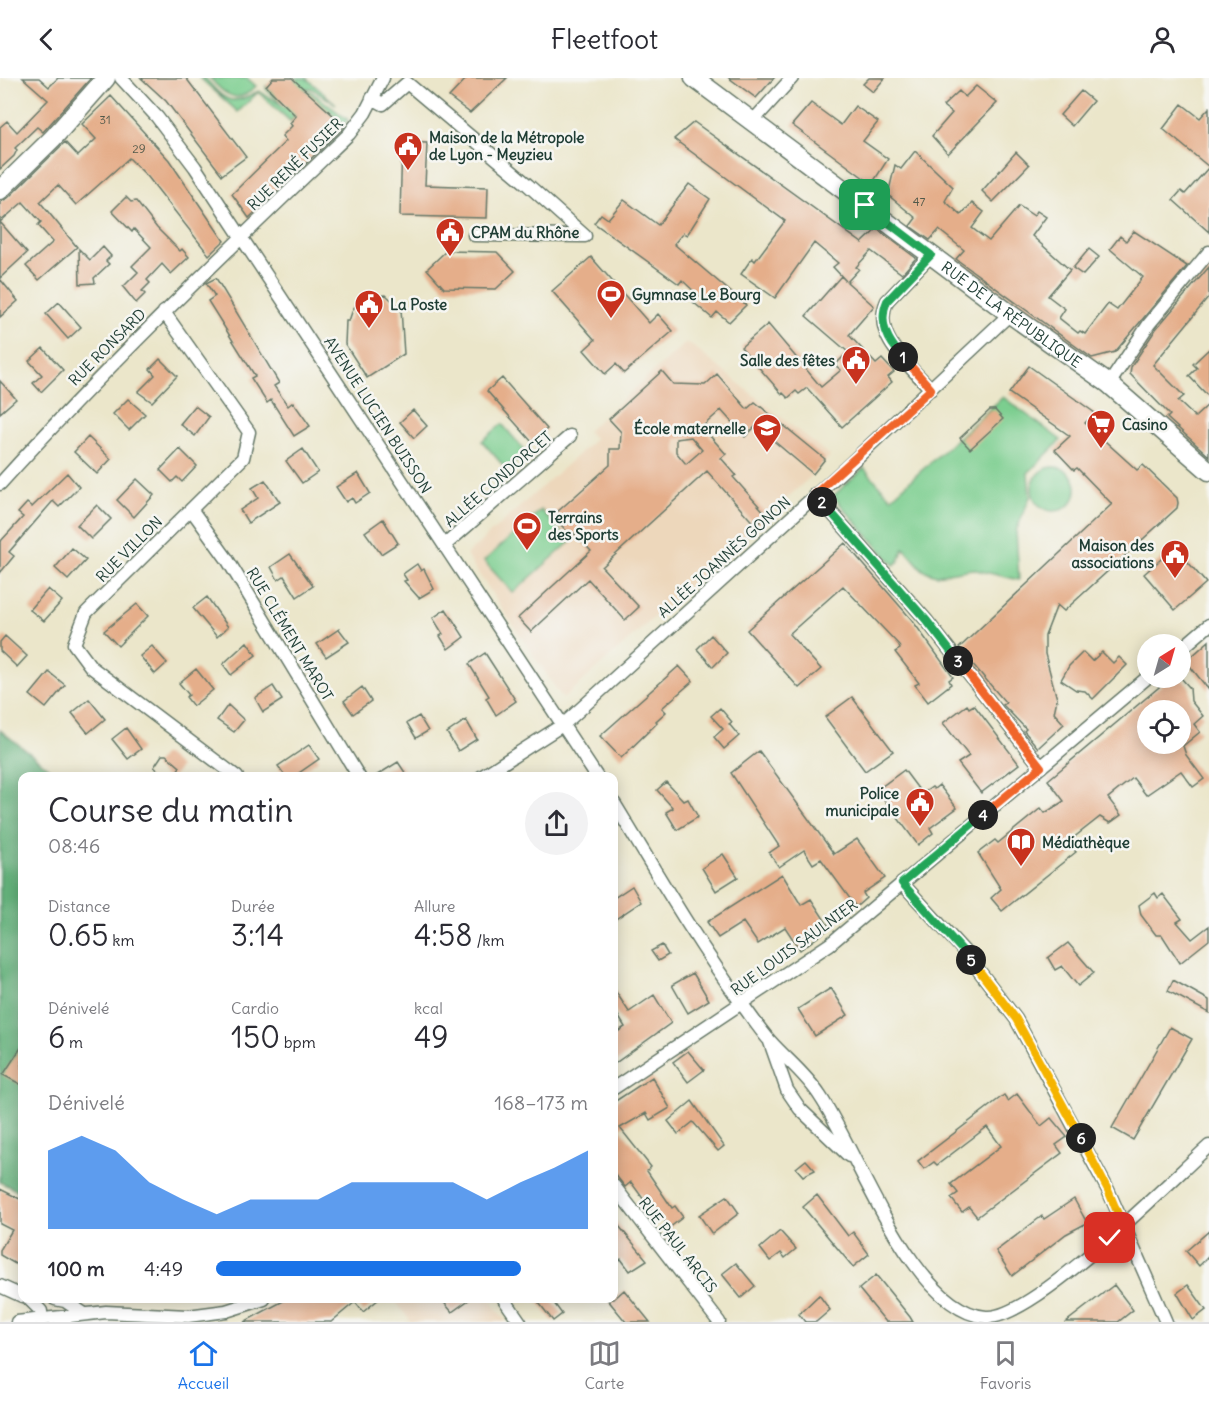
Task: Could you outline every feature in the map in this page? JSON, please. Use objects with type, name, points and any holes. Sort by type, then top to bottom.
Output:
[{"type":"main road","points":[[0,190],[53,138],[106,78]]},
{"type":"main road","name":"RUE DE LA RÉPUBLIQUE","points":[[694,78],[1010,314],[1109,384],[1209,471]]},
{"type":"street","name":"AVENUE LUCIEN BUISSON","points":[[121,78],[157,117],[195,167],[594,772]]},
{"type":"street","name":"RUE RENÉ FUSIER","points":[[242,237],[349,134],[383,78]]},
{"type":"street","points":[[753,121],[792,78]]},
{"type":"street","points":[[372,98],[383,104],[406,83],[585,236],[474,235]]},
{"type":"street","name":"RUE RONSARD","points":[[0,484],[73,403],[182,293],[242,237]]},
{"type":"street","points":[[1109,384],[1149,324],[1209,252]]},
{"type":"street","points":[[931,255],[884,307],[886,338],[931,389]]},
{"type":"street","name":"RUE VILLON","points":[[164,312],[249,432],[243,458],[86,613],[74,644],[91,667],[230,772]]},
{"type":"street","name":"ALLÉE JOANNÈS GONON","points":[[489,772],[564,724],[1010,314]]},
{"type":"street","name":"ALLÉE CONDORCET","points":[[445,545],[570,436]]},
{"type":"street","points":[[815,494],[927,621],[1041,767]]},
{"type":"street","name":"RUE CLÉMENT MAROT","points":[[191,509],[227,559],[356,772]]},
{"type":"street","points":[[1191,641],[1209,625]]},
{"type":"street","name":"RUE LOUIS SAULNIER","points":[[618,1085],[830,944],[1137,686]]},
{"type":"street","points":[[618,809],[742,1004],[769,1041],[797,1065],[820,1095],[842,1131],[854,1161],[903,1248],[927,1279],[950,1301],[970,1313],[988,1318],[1017,1310],[1123,1226],[1209,1146]]},
{"type":"street","points":[[902,883],[964,951],[1016,1019],[1108,1190],[1166,1322]]},
{"type":"street","points":[[769,1041],[787,1090],[800,1109],[854,1161]]},
{"type":"street","name":"RUE PAUL ARCIS","points":[[618,1191],[719,1322]]},
{"type":"street","points":[[1,1286],[18,1290]]},
{"type":"street","points":[[1,1286],[18,1294]]},
{"type":"street","points":[[33,1303],[41,1311],[41,1319]]},
{"type":"street","points":[[68,1303],[83,1313]]},
{"type":"street","points":[[17,1322],[83,1313],[188,1316],[226,1311],[251,1303]]},
{"type":"street","points":[[507,1303],[520,1322]]},
{"type":"shaded area","points":[[687,342],[830,456],[817,471],[563,699],[466,555],[592,442],[595,439],[587,431]]},
{"type":"shaded area","points":[[397,1303],[492,1303],[506,1322],[411,1322]]},
{"type":"green space","points":[[200,78],[205,78],[218,92],[229,99],[241,99],[259,91],[285,107],[293,105],[304,91],[310,91],[348,120],[343,124],[308,93],[291,122],[258,92],[238,112]]},
{"type":"green space","points":[[210,78],[247,78],[256,86],[243,96],[231,96]]},
{"type":"green space","points":[[297,78],[306,78],[336,104],[311,88],[300,90],[285,103],[277,100],[266,89],[266,86],[279,97]]},
{"type":"green space","points":[[1003,397],[1061,440],[1028,473],[1030,497],[1016,531],[1019,580],[972,569],[936,575],[923,570],[904,548],[899,561],[894,565],[833,496],[864,468],[891,498]]},
{"type":"green space","points":[[502,424],[526,452],[507,470],[482,441]]},
{"type":"green space","points":[[1054,467],[1069,474],[1076,489],[1069,504],[1054,511],[1039,504],[1032,489],[1039,474]]},
{"type":"green space","name":"Terrains des Sports","points":[[541,510],[570,542],[513,593],[484,561]]},
{"type":"green space","points":[[0,730],[54,772],[18,772],[18,1191],[0,1182]]},
{"type":"building","points":[[23,78],[39,78],[49,87],[58,78],[91,78],[43,132],[37,127],[15,148],[17,150],[14,156],[0,169],[0,127],[7,121],[17,132],[48,100]]},
{"type":"building","points":[[141,78],[186,78],[246,157],[222,175],[166,101]]},
{"type":"building","points":[[273,78],[292,78],[345,126],[249,218],[232,194],[286,141],[282,136],[292,126],[290,123],[296,116],[266,86]]},
{"type":"building","points":[[467,78],[507,78],[470,113],[449,97]]},
{"type":"building","points":[[729,78],[774,78],[756,98]]},
{"type":"building","points":[[869,78],[885,78],[873,92],[863,84]]},
{"type":"building","points":[[976,86],[997,103],[948,154],[932,136],[952,113],[943,106],[959,91],[965,97]]},
{"type":"building","points":[[1081,91],[1093,101],[1072,126],[1060,115]]},
{"type":"building","points":[[111,96],[169,160],[224,241],[209,255],[148,177],[129,158],[76,205],[58,185],[40,202],[77,247],[39,280],[26,266],[53,242],[38,225],[41,222],[23,202],[0,222],[0,202],[8,198],[65,142],[78,156],[96,139],[82,124]]},
{"type":"building","points":[[811,103],[841,125],[855,106],[878,122],[863,141],[888,159],[872,184],[792,125]]},
{"type":"building","points":[[1182,104],[1200,118],[1209,108],[1209,167],[1163,129]]},
{"type":"building","points":[[694,122],[862,243],[877,229],[916,258],[902,274],[871,251],[856,267],[859,269],[847,282],[874,306],[849,335],[876,364],[882,359],[894,372],[888,377],[892,382],[842,427],[807,388],[799,394],[796,391],[788,398],[782,394],[741,347],[768,324],[821,387],[841,370],[835,365],[848,352],[806,316],[841,276],[846,281],[833,267],[838,263],[814,243],[775,298],[741,274],[752,258],[755,261],[785,221],[674,139]]},
{"type":"building","points":[[402,142],[427,143],[425,185],[488,187],[487,218],[400,216]]},
{"type":"building","points":[[915,151],[953,187],[945,201],[961,215],[972,203],[984,212],[972,228],[989,241],[1019,206],[1034,216],[1037,211],[1046,217],[1032,236],[1070,270],[1048,296],[1065,309],[1059,318],[1078,333],[1080,331],[1085,334],[1108,304],[1117,310],[1143,277],[1110,249],[1120,236],[1126,241],[1134,231],[1187,266],[1115,352],[1092,358],[956,259],[964,250],[939,230],[930,240],[910,226],[916,218],[888,195],[895,165],[901,169]]},
{"type":"building","points":[[1016,152],[1029,165],[993,202],[982,191]]},
{"type":"building","points":[[1209,167],[1209,232],[1173,200],[1181,191],[1185,194]]},
{"type":"building","points":[[689,184],[710,199],[687,235],[683,233],[674,244],[746,305],[729,322],[717,312],[712,318],[693,302],[699,296],[682,280],[679,284],[594,223],[601,214],[608,219],[624,200],[658,225]]},
{"type":"building","points":[[126,197],[131,202],[136,201],[157,228],[189,257],[171,274],[162,264],[147,280],[150,283],[142,291],[145,294],[136,303],[123,287],[138,272],[132,266],[151,247],[134,229],[132,232],[112,211]]},
{"type":"building","points":[[0,222],[27,253],[0,278]]},
{"type":"building","points":[[103,247],[111,256],[106,261],[109,264],[94,278],[95,283],[80,284],[79,249],[90,260]]},
{"type":"building","points":[[1089,249],[1099,257],[1083,275],[1073,268]]},
{"type":"building","points":[[446,251],[497,252],[515,271],[496,289],[444,288],[427,269]]},
{"type":"building","name":"Gymnase Le Bourg","points":[[591,257],[649,323],[658,314],[673,331],[624,373],[616,364],[605,374],[584,350],[595,340],[552,291]]},
{"type":"building","points":[[1209,267],[1209,297],[1153,365],[1184,396],[1178,401],[1195,417],[1209,404],[1209,456],[1167,418],[1170,415],[1130,374],[1131,367],[1156,329]]},
{"type":"building","points":[[216,278],[279,383],[274,386],[288,406],[293,402],[310,426],[294,436],[271,400],[267,403],[251,378],[255,376],[208,301],[215,296],[206,283]]},
{"type":"building","points":[[0,279],[18,301],[0,317]]},
{"type":"building","points":[[386,295],[401,309],[404,354],[367,378],[345,344],[346,321],[349,321],[359,301],[370,296]]},
{"type":"building","points":[[59,302],[81,327],[68,339],[46,314]]},
{"type":"building","points":[[43,348],[63,370],[41,392],[33,383],[42,375],[29,361]]},
{"type":"building","points":[[1209,349],[1209,397],[1189,376],[1197,368],[1193,364]]},
{"type":"building","points":[[160,359],[177,376],[152,402],[138,392],[155,375],[150,369]]},
{"type":"building","points":[[1029,366],[1095,413],[1085,423],[1137,470],[1143,465],[1177,498],[1178,503],[1177,508],[1064,611],[1057,605],[1045,636],[1045,654],[1057,699],[1054,713],[1064,724],[1038,748],[1024,731],[1026,729],[1003,705],[1006,703],[959,648],[1112,504],[1077,468],[1074,470],[1055,450],[1070,436],[1009,393]]},
{"type":"building","points":[[662,371],[673,384],[705,385],[717,374],[747,409],[755,402],[825,459],[813,474],[756,426],[745,437],[721,410],[702,427],[726,454],[721,458],[736,475],[733,477],[767,515],[756,526],[707,471],[602,567],[639,607],[625,620],[588,579],[531,632],[518,618],[591,551],[574,533],[571,536],[558,522],[562,519],[556,513],[610,465],[610,449],[620,449],[621,432],[609,419]],"holes":[[[691,437],[702,450],[686,464],[676,452],[676,439]]]},
{"type":"building","points":[[502,378],[547,429],[532,442],[487,391]]},
{"type":"building","points":[[0,381],[16,399],[0,413]]},
{"type":"building","points":[[128,399],[145,414],[129,430],[113,414]]},
{"type":"building","points":[[195,406],[209,417],[195,436],[180,424]]},
{"type":"building","points":[[413,410],[427,426],[414,438],[400,422]]},
{"type":"building","points":[[990,410],[995,410],[1003,419],[970,449],[960,438]]},
{"type":"building","points":[[88,437],[111,459],[97,474],[74,452]]},
{"type":"building","points":[[180,449],[197,466],[182,482],[177,477],[172,482],[160,470]]},
{"type":"building","points":[[303,449],[318,472],[302,483],[286,461]]},
{"type":"building","points":[[67,473],[79,487],[59,507],[53,501],[9,552],[14,556],[0,573],[0,542],[23,517],[18,513],[27,503],[32,507]]},
{"type":"building","points":[[358,473],[370,493],[355,503],[352,498],[346,502],[336,487]]},
{"type":"building","points":[[137,479],[154,495],[134,517],[117,500]]},
{"type":"building","points":[[265,480],[280,502],[248,523],[240,510],[258,498],[252,488]]},
{"type":"building","points":[[97,505],[111,519],[91,539],[77,525]]},
{"type":"building","points":[[383,519],[398,543],[381,554],[365,532]]},
{"type":"building","points":[[845,543],[912,620],[953,677],[949,680],[951,684],[928,702],[915,685],[919,683],[895,652],[900,649],[899,645],[843,586],[789,634],[821,669],[799,688],[747,630]]},
{"type":"building","name":"Maison des associations","points":[[1175,547],[1206,583],[1175,610],[1144,574]]},
{"type":"building","points":[[72,548],[86,560],[68,580],[55,568]]},
{"type":"building","points":[[290,554],[313,586],[297,597],[284,576],[278,580],[271,567]]},
{"type":"building","points":[[417,564],[421,571],[424,569],[434,589],[419,598],[404,581],[407,580],[403,574]]},
{"type":"building","points":[[48,589],[62,601],[44,621],[30,610]]},
{"type":"building","points":[[207,597],[228,627],[217,637],[193,608]]},
{"type":"building","points":[[137,604],[148,616],[118,646],[104,631]]},
{"type":"building","points":[[446,609],[464,637],[448,649],[440,636],[443,634],[433,618]]},
{"type":"building","points":[[339,629],[349,642],[326,657],[317,644]]},
{"type":"building","points":[[711,635],[727,653],[713,667],[697,649]]},
{"type":"building","points":[[5,636],[27,656],[17,667],[0,651],[0,642]]},
{"type":"building","points":[[1209,641],[1209,690],[1191,668],[1191,657]]},
{"type":"building","points":[[247,642],[256,655],[231,675],[223,664]]},
{"type":"building","points":[[152,646],[167,663],[155,674],[140,656]]},
{"type":"building","points":[[1083,652],[1092,661],[1102,652],[1113,663],[1119,657],[1127,665],[1093,699],[1085,691],[1076,690],[1061,680],[1069,666]]},
{"type":"building","points":[[485,653],[516,701],[496,715],[486,698],[489,696],[469,664]]},
{"type":"building","points":[[679,666],[693,681],[662,708],[666,712],[656,721],[657,723],[621,758],[600,736]]},
{"type":"building","points":[[196,669],[213,690],[193,706],[186,697],[189,695],[179,683]]},
{"type":"building","points":[[49,672],[65,685],[46,708],[30,695]]},
{"type":"building","points":[[273,686],[282,700],[263,712],[255,698]]},
{"type":"building","points":[[362,687],[371,701],[353,714],[344,701]]},
{"type":"building","points":[[1158,688],[1190,688],[1191,700],[1144,700]]},
{"type":"building","points":[[852,697],[893,751],[865,771],[825,717]]},
{"type":"building","points":[[89,699],[105,719],[88,733],[72,713]]},
{"type":"building","points":[[1191,701],[1203,716],[1194,724],[1200,732],[1191,739]]},
{"type":"building","points":[[228,705],[244,720],[234,732],[217,720]]},
{"type":"building","points":[[967,705],[969,708],[974,705],[1019,764],[981,793],[958,763],[969,756],[943,723]]},
{"type":"building","points":[[1137,706],[1137,754],[1186,754],[1204,779],[1193,787],[1181,771],[1146,795],[1133,778],[1108,798],[1121,815],[1110,823],[1100,817],[1068,842],[1076,852],[1002,911],[991,898],[1001,889],[978,853],[995,840],[998,843],[1041,808],[1045,813],[1064,801],[1048,780]]},
{"type":"building","points":[[720,708],[732,722],[729,724],[739,736],[724,749],[714,737],[723,729],[711,716]]},
{"type":"building","points":[[419,716],[428,731],[416,738],[407,723]]},
{"type":"building","points":[[466,720],[477,739],[458,751],[447,733]]},
{"type":"building","points":[[126,728],[141,749],[128,759],[112,739]]},
{"type":"building","points":[[309,745],[319,759],[300,772],[282,772],[278,766]]},
{"type":"building","points":[[759,751],[834,854],[857,839],[885,878],[863,893],[866,898],[856,907],[821,859],[813,864],[804,850],[779,867],[769,853],[779,846],[731,773]]},
{"type":"building","points":[[162,755],[166,755],[180,767],[176,772],[160,772],[154,767]]},
{"type":"building","points":[[398,762],[405,772],[382,772]]},
{"type":"building","points":[[904,770],[922,794],[939,785],[957,808],[930,828],[933,833],[918,845],[877,790]]},
{"type":"building","points":[[666,782],[684,801],[688,799],[698,817],[677,830],[666,812],[673,808],[657,790]]},
{"type":"building","points":[[723,854],[738,877],[716,891],[702,868]]},
{"type":"building","points":[[782,874],[801,905],[811,899],[830,928],[800,950],[785,927],[758,944],[743,922],[718,938],[707,922]]},
{"type":"building","points":[[632,886],[641,902],[618,917],[618,895]]},
{"type":"building","points":[[1155,893],[1158,898],[1163,894],[1182,919],[1177,922],[1192,939],[1209,926],[1209,940],[1180,963],[1162,935],[1156,935],[1141,915],[1139,905]]},
{"type":"building","points":[[1068,943],[1094,973],[1078,986],[1062,966],[1055,970],[1048,958]]},
{"type":"building","points":[[662,945],[668,955],[658,961],[651,951]]},
{"type":"building","points":[[693,973],[709,1000],[688,1013],[672,985]]},
{"type":"building","points":[[1173,980],[1209,1000],[1209,1013],[1168,991]]},
{"type":"building","points":[[831,988],[848,1015],[815,1036],[798,1009]]},
{"type":"building","points":[[618,995],[629,1012],[654,995],[671,1023],[618,1061],[618,1031],[625,1027],[618,1016]]},
{"type":"building","points":[[1170,1027],[1192,1039],[1133,1140],[1112,1128]]},
{"type":"building","points":[[688,1051],[704,1070],[688,1082],[673,1062]]},
{"type":"building","points":[[18,1052],[18,1083],[3,1075]]},
{"type":"building","points":[[652,1077],[670,1108],[650,1120],[646,1113],[620,1128],[651,1167],[647,1171],[672,1208],[675,1206],[683,1217],[669,1228],[661,1216],[657,1218],[631,1182],[625,1187],[618,1178],[618,1099]]},
{"type":"building","points":[[1017,1094],[1041,1126],[1051,1118],[1067,1137],[1056,1145],[1062,1153],[977,1217],[969,1207],[962,1212],[951,1198],[958,1193],[951,1184],[1001,1146],[987,1127],[937,1165],[934,1162],[924,1169],[918,1161],[1004,1095],[1008,1101]]},
{"type":"building","points":[[692,1101],[724,1146],[718,1151],[693,1122],[678,1134],[668,1121]]},
{"type":"building","points":[[806,1160],[815,1170],[803,1176],[796,1168]]},
{"type":"building","points":[[0,1189],[18,1198],[18,1266],[0,1255],[0,1250],[12,1230],[0,1224]]},
{"type":"building","points":[[817,1195],[848,1236],[853,1232],[869,1254],[853,1267],[803,1207]]},
{"type":"building","points":[[727,1196],[739,1213],[712,1234],[699,1215]]},
{"type":"building","points":[[1074,1199],[1087,1223],[1066,1234],[1012,1276],[996,1251],[1042,1216],[1044,1219]]},
{"type":"building","points":[[618,1225],[647,1260],[630,1271],[621,1259],[618,1261]]},
{"type":"building","points":[[780,1231],[796,1249],[785,1258],[781,1253],[770,1261],[760,1248]]},
{"type":"building","points":[[1209,1231],[1209,1256],[1199,1266],[1186,1251]]},
{"type":"building","points":[[736,1263],[755,1286],[741,1298],[722,1274]]},
{"type":"building","points":[[876,1275],[913,1322],[886,1322],[859,1289]]},
{"type":"building","points":[[1114,1285],[1133,1310],[1118,1322],[1066,1322]]},
{"type":"building","points":[[1188,1285],[1206,1310],[1193,1320],[1177,1293]]},
{"type":"building","points":[[624,1290],[650,1322],[626,1322],[610,1303],[618,1303],[618,1295]]},
{"type":"building","points":[[819,1295],[830,1310],[816,1322],[805,1322],[799,1314]]},
{"type":"building","points":[[280,1303],[354,1303],[331,1322],[244,1322]]},
{"type":"building","points":[[356,1303],[374,1303],[363,1312]]},
{"type":"building","points":[[444,1303],[464,1303],[452,1312]]},
{"type":"building","points":[[539,1303],[554,1303],[562,1314],[553,1321]]},
{"type":"place","name":"Maison de la Métropole de Lyon - Meyzieu","points":[[408,172]]},
{"type":"place","name":"CPAM du Rhône","points":[[450,258]]},
{"type":"place","name":"Gymnase Le Bourg","points":[[611,320]]},
{"type":"place","name":"La Poste","points":[[369,330]]},
{"type":"place","name":"Salle des fêtes","points":[[856,386]]},
{"type":"place","name":"Casino","points":[[1101,450]]},
{"type":"place","name":"École maternelle","points":[[767,454]]},
{"type":"place","name":"Terrains des Sports","points":[[527,552]]},
{"type":"place","name":"Maison des associations","points":[[1175,580]]},
{"type":"place","name":"Police municipale","points":[[920,828]]},
{"type":"place","name":"Médiathèque","points":[[1021,868]]},
{"type":"route","points":[[865,205],[931,255],[884,307],[886,338],[931,389],[815,494],[927,621],[1041,767],[902,883],[964,951],[1016,1019],[1050,1078],[1108,1190],[1123,1226],[1110,1238]]}]
